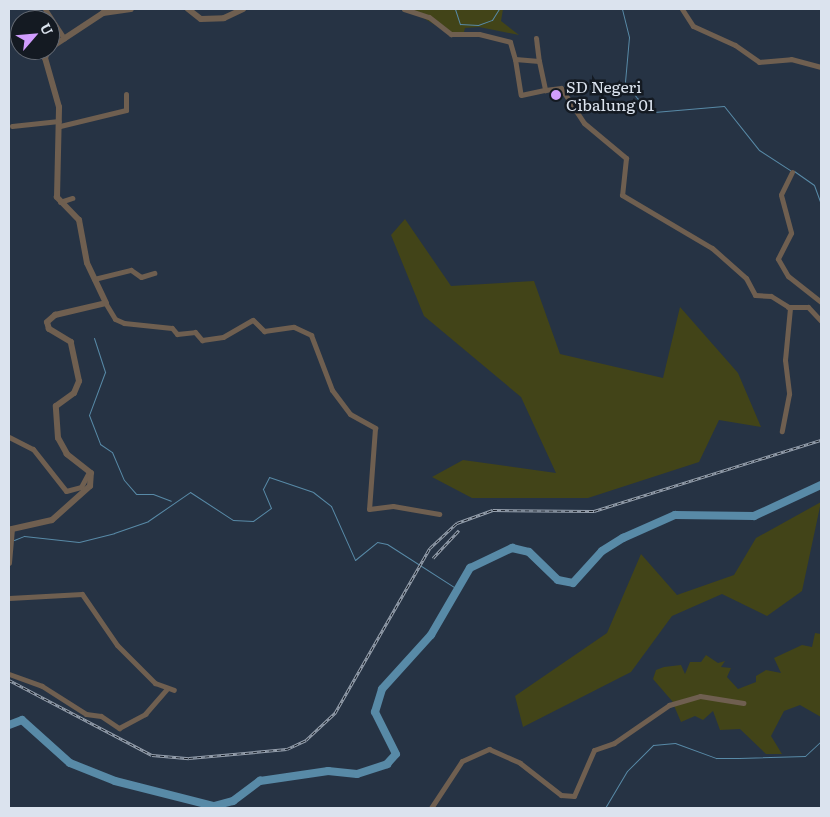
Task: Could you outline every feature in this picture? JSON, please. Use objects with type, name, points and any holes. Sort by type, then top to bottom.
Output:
[{"type":"street","points":[[45,9],[64,38]]},
{"type":"street","points":[[60,41],[103,13],[131,9]]},
{"type":"street","points":[[188,9],[204,19],[225,17],[242,9]]},
{"type":"street","points":[[404,9],[429,17],[451,34],[479,34],[511,42],[521,95],[561,88],[584,123],[626,158],[622,195],[712,248],[746,278],[755,295],[772,296],[788,306],[808,306],[821,321]]},
{"type":"street","points":[[682,9],[696,28],[735,44],[759,62],[791,59],[821,67]]},
{"type":"street","points":[[536,38],[545,90]]},
{"type":"street","points":[[515,59],[539,61]]},
{"type":"street","points":[[50,60],[57,89],[59,124],[56,190],[60,202],[79,220],[94,279],[115,319],[124,323],[172,328],[178,334],[196,332],[203,340],[226,336],[253,320],[264,331],[294,327],[311,335],[330,387],[350,414],[375,428],[369,509],[393,506],[439,514]]},
{"type":"street","points":[[12,126],[59,124],[126,110],[126,94]]},
{"type":"street","points":[[792,172],[782,195],[791,233],[778,259],[788,276],[821,302]]},
{"type":"street","points":[[60,202],[72,198]]},
{"type":"street","points":[[94,279],[131,270],[141,276],[154,274]]},
{"type":"street","points":[[89,472],[67,454],[58,441],[56,406],[76,391],[79,378],[71,342],[50,329],[47,322],[58,314],[106,304]]},
{"type":"street","points":[[782,431],[789,394],[785,360],[792,315],[788,306]]},
{"type":"street","points":[[9,437],[33,448],[66,491],[81,487],[89,472]]},
{"type":"street","points":[[9,563],[11,536],[54,518],[67,504],[86,493],[89,472]]},
{"type":"street","points":[[9,598],[40,600],[63,592],[82,594],[117,645],[155,684],[174,690]]},
{"type":"street","points":[[9,674],[42,686],[86,714],[100,716],[119,728],[145,714],[167,689]]},
{"type":"street","points":[[431,808],[462,761],[489,749],[520,763],[561,795],[574,796],[594,750],[614,743],[666,707],[700,696],[743,704]]},
{"type":"green space","points":[[408,9],[503,9],[501,21],[519,35],[479,27],[465,28],[463,36],[454,36]]},
{"type":"green space","points":[[405,219],[451,286],[534,281],[560,354],[663,378],[680,307],[738,373],[761,427],[719,420],[699,462],[588,498],[472,498],[432,477],[463,460],[556,473],[521,397],[424,316],[391,235]]},
{"type":"green space","points":[[821,502],[802,591],[767,616],[722,594],[672,616],[631,672],[523,727],[515,696],[607,633],[641,554],[677,595],[734,575],[756,538]]},
{"type":"green space","points":[[815,633],[821,634],[821,717],[800,705],[784,711],[771,736],[782,754],[766,754],[740,729],[720,730],[713,711],[703,720],[695,716],[681,722],[672,701],[653,679],[656,670],[664,667],[681,665],[685,674],[690,662],[701,662],[706,655],[718,663],[725,661],[721,667],[731,668],[727,677],[738,689],[756,682],[756,676],[766,670],[781,673],[774,658],[802,645],[812,647]]},
{"type":"waterway","points":[[455,9],[460,24],[478,25],[492,20],[499,9]]},
{"type":"waterway","points":[[622,9],[629,37],[625,82],[637,98],[654,112],[724,106],[759,150],[790,170]]},
{"type":"waterway","points":[[794,171],[814,185],[821,204]]},
{"type":"waterway","points":[[94,338],[105,372],[89,415],[100,444],[112,452],[124,480],[136,494],[153,494],[171,501]]},
{"type":"waterway","points":[[14,540],[24,536],[79,542],[114,533],[148,521],[190,492],[233,520],[253,521],[271,508],[263,489],[269,477],[313,492],[331,506],[355,560],[377,542],[387,544],[457,589]]},
{"type":"waterway","points":[[9,725],[22,720],[70,763],[115,781],[214,806],[233,801],[260,781],[328,771],[357,774],[387,764],[396,754],[375,712],[382,689],[431,635],[470,568],[512,548],[529,552],[558,580],[573,583],[602,551],[623,538],[675,515],[754,516],[821,485]]},
{"type":"waterway","points":[[605,808],[627,771],[653,745],[675,743],[716,758],[739,758],[805,756],[821,741]]},
{"type":"railway","points":[[9,680],[152,755],[189,758],[287,749],[306,740],[335,713],[430,548],[457,523],[493,510],[594,511],[821,440]]},
{"type":"railway","points":[[433,558],[459,530]]},
{"type":"place","name":"SD Negeri Cibalung 01","points":[[556,95]]}]
